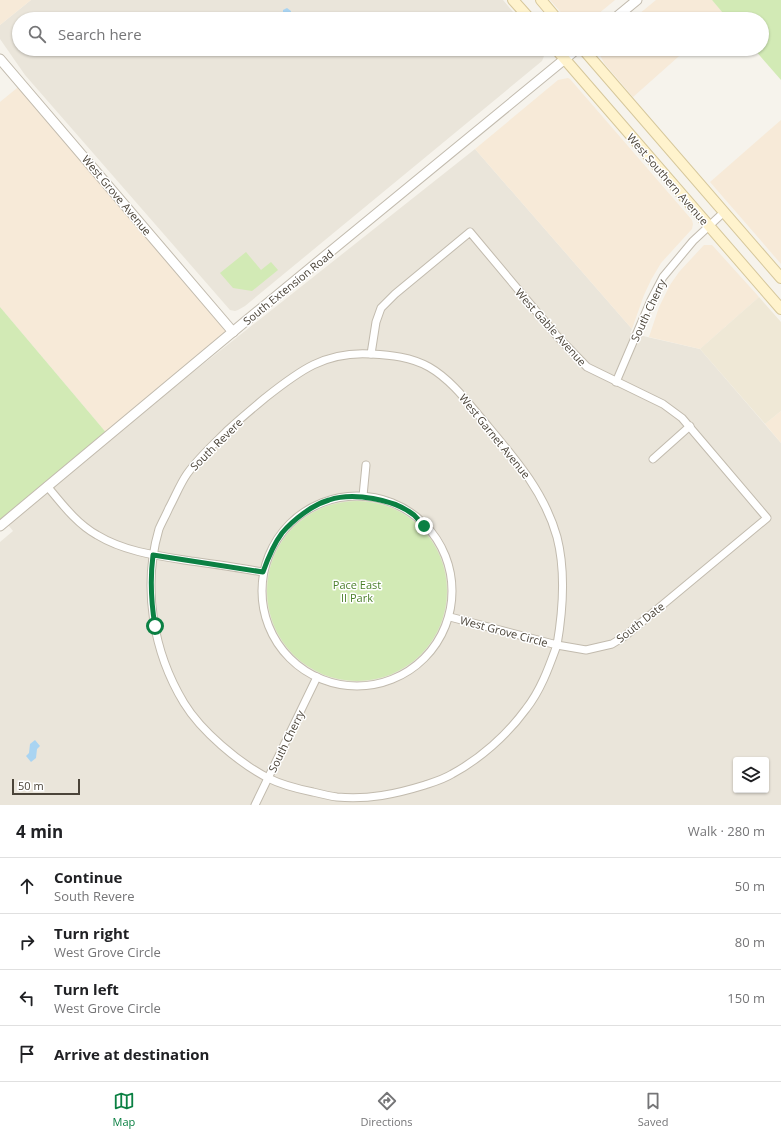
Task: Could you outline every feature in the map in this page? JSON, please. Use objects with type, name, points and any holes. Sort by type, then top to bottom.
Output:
[{"type":"main road","points":[[513,0],[524,12]]},
{"type":"main road","points":[[541,0],[551,12]]},
{"type":"main road","name":"West Southern Avenue","points":[[562,56],[781,309]]},
{"type":"main road","name":"West Southern Avenue","points":[[589,56],[781,278]]},
{"type":"street","points":[[623,12],[638,0]]},
{"type":"street","name":"South Extension Road","points":[[0,526],[568,56]]},
{"type":"street","name":"West Grove Avenue","points":[[0,59],[233,332]]},
{"type":"street","name":"South Cherry","points":[[616,382],[651,300],[663,277],[693,241],[724,212]]},
{"type":"street","name":"West Gable Avenue","points":[[371,354],[376,322],[381,308],[394,294],[470,232],[557,336],[587,367],[663,404],[682,418],[767,518]]},
{"type":"street","name":"South Revere","points":[[268,778],[224,747],[199,723],[184,704],[161,652],[154,620],[151,602],[153,555],[160,527],[186,476],[204,454],[238,421],[292,377],[314,364],[337,356],[354,353],[371,354]]},
{"type":"street","name":"West Garnet Avenue","points":[[371,354],[395,355],[414,360],[430,367],[459,392],[521,466],[535,488],[548,515],[556,537],[560,557],[563,589],[562,612],[557,645]]},
{"type":"street","points":[[654,459],[690,426]]},
{"type":"street","points":[[363,496],[366,465]]},
{"type":"street","points":[[47,486],[66,509],[81,523],[96,535],[115,544],[153,555],[263,572]]},
{"type":"street","name":"West Grove Circle","points":[[363,496],[397,506],[413,515],[437,541],[447,560],[453,590],[450,617],[436,645],[412,670],[398,677],[367,685],[347,685],[317,677],[304,670],[282,649],[273,634],[263,603],[261,588],[263,572],[270,552],[282,534],[296,519],[312,508],[329,500],[363,496]]},
{"type":"street","name":"South Date","points":[[557,645],[586,650],[612,644],[624,636],[767,518]]},
{"type":"street","name":"West Grove Circle","points":[[450,617],[557,645]]},
{"type":"street","points":[[268,778],[285,785],[308,791],[363,801],[404,792],[450,776],[490,747],[510,728],[527,708],[538,690],[557,645]]},
{"type":"street","name":"South Cherry","points":[[255,805],[317,677]]},
{"type":"shaded area","points":[[0,0],[31,0],[16,12],[12,12],[12,15],[0,25]]},
{"type":"shaded area","points":[[31,0],[503,0],[513,12],[16,12]]},
{"type":"shaded area","points":[[550,0],[615,0],[600,12],[561,12]]},
{"type":"shaded area","points":[[656,0],[712,0],[722,12],[641,12]]},
{"type":"shaded area","points":[[12,15],[12,56],[544,56],[542,61],[245,306],[235,311],[230,310],[25,75],[0,39],[0,25]]},
{"type":"shaded area","points":[[600,56],[679,56],[633,97],[604,63]]},
{"type":"shaded area","points":[[568,78],[692,220],[692,229],[661,263],[651,280],[632,329],[475,149],[558,80]]},
{"type":"shaded area","points":[[22,84],[233,332],[109,436],[0,307],[0,102]]},
{"type":"shaded area","points":[[781,120],[781,264],[710,182]]},
{"type":"shaded area","points":[[475,149],[632,329],[630,333],[700,349],[781,443],[781,805],[0,805],[0,542],[13,531],[5,521]]},
{"type":"shaded area","points":[[704,245],[712,245],[759,297],[700,349],[649,337],[659,307],[670,285],[679,272]]},
{"type":"shaded area","points":[[759,297],[781,322],[781,411],[765,424],[700,349]]},
{"type":"shaded area","points":[[781,411],[781,443],[765,424]]},
{"type":"green space","points":[[712,0],[781,0],[781,80],[760,56],[769,56],[769,12],[722,12]]},
{"type":"green space","points":[[246,252],[261,270],[271,262],[278,270],[252,291],[233,288],[220,273]]},
{"type":"green space","points":[[0,307],[109,436],[0,526]]},
{"type":"green space","name":"Pace East II Park","points":[[348,501],[366,501],[391,508],[407,516],[421,527],[432,541],[440,557],[447,582],[447,600],[440,625],[432,641],[421,655],[407,666],[383,677],[366,681],[348,681],[331,677],[307,666],[287,648],[282,641],[271,617],[267,600],[267,582],[271,565],[282,541],[300,521],[307,516],[331,505]]},
{"type":"water","points":[[287,8],[291,12],[283,12],[283,10]]},
{"type":"water","points":[[35,740],[40,746],[37,749],[36,758],[31,762],[26,756],[29,753],[30,744]]},
{"type":"route","points":[[155,626],[151,602],[153,555],[263,572],[270,552],[282,534],[296,519],[312,508],[329,500],[347,497],[363,496],[397,506],[413,515],[424,526]]}]
